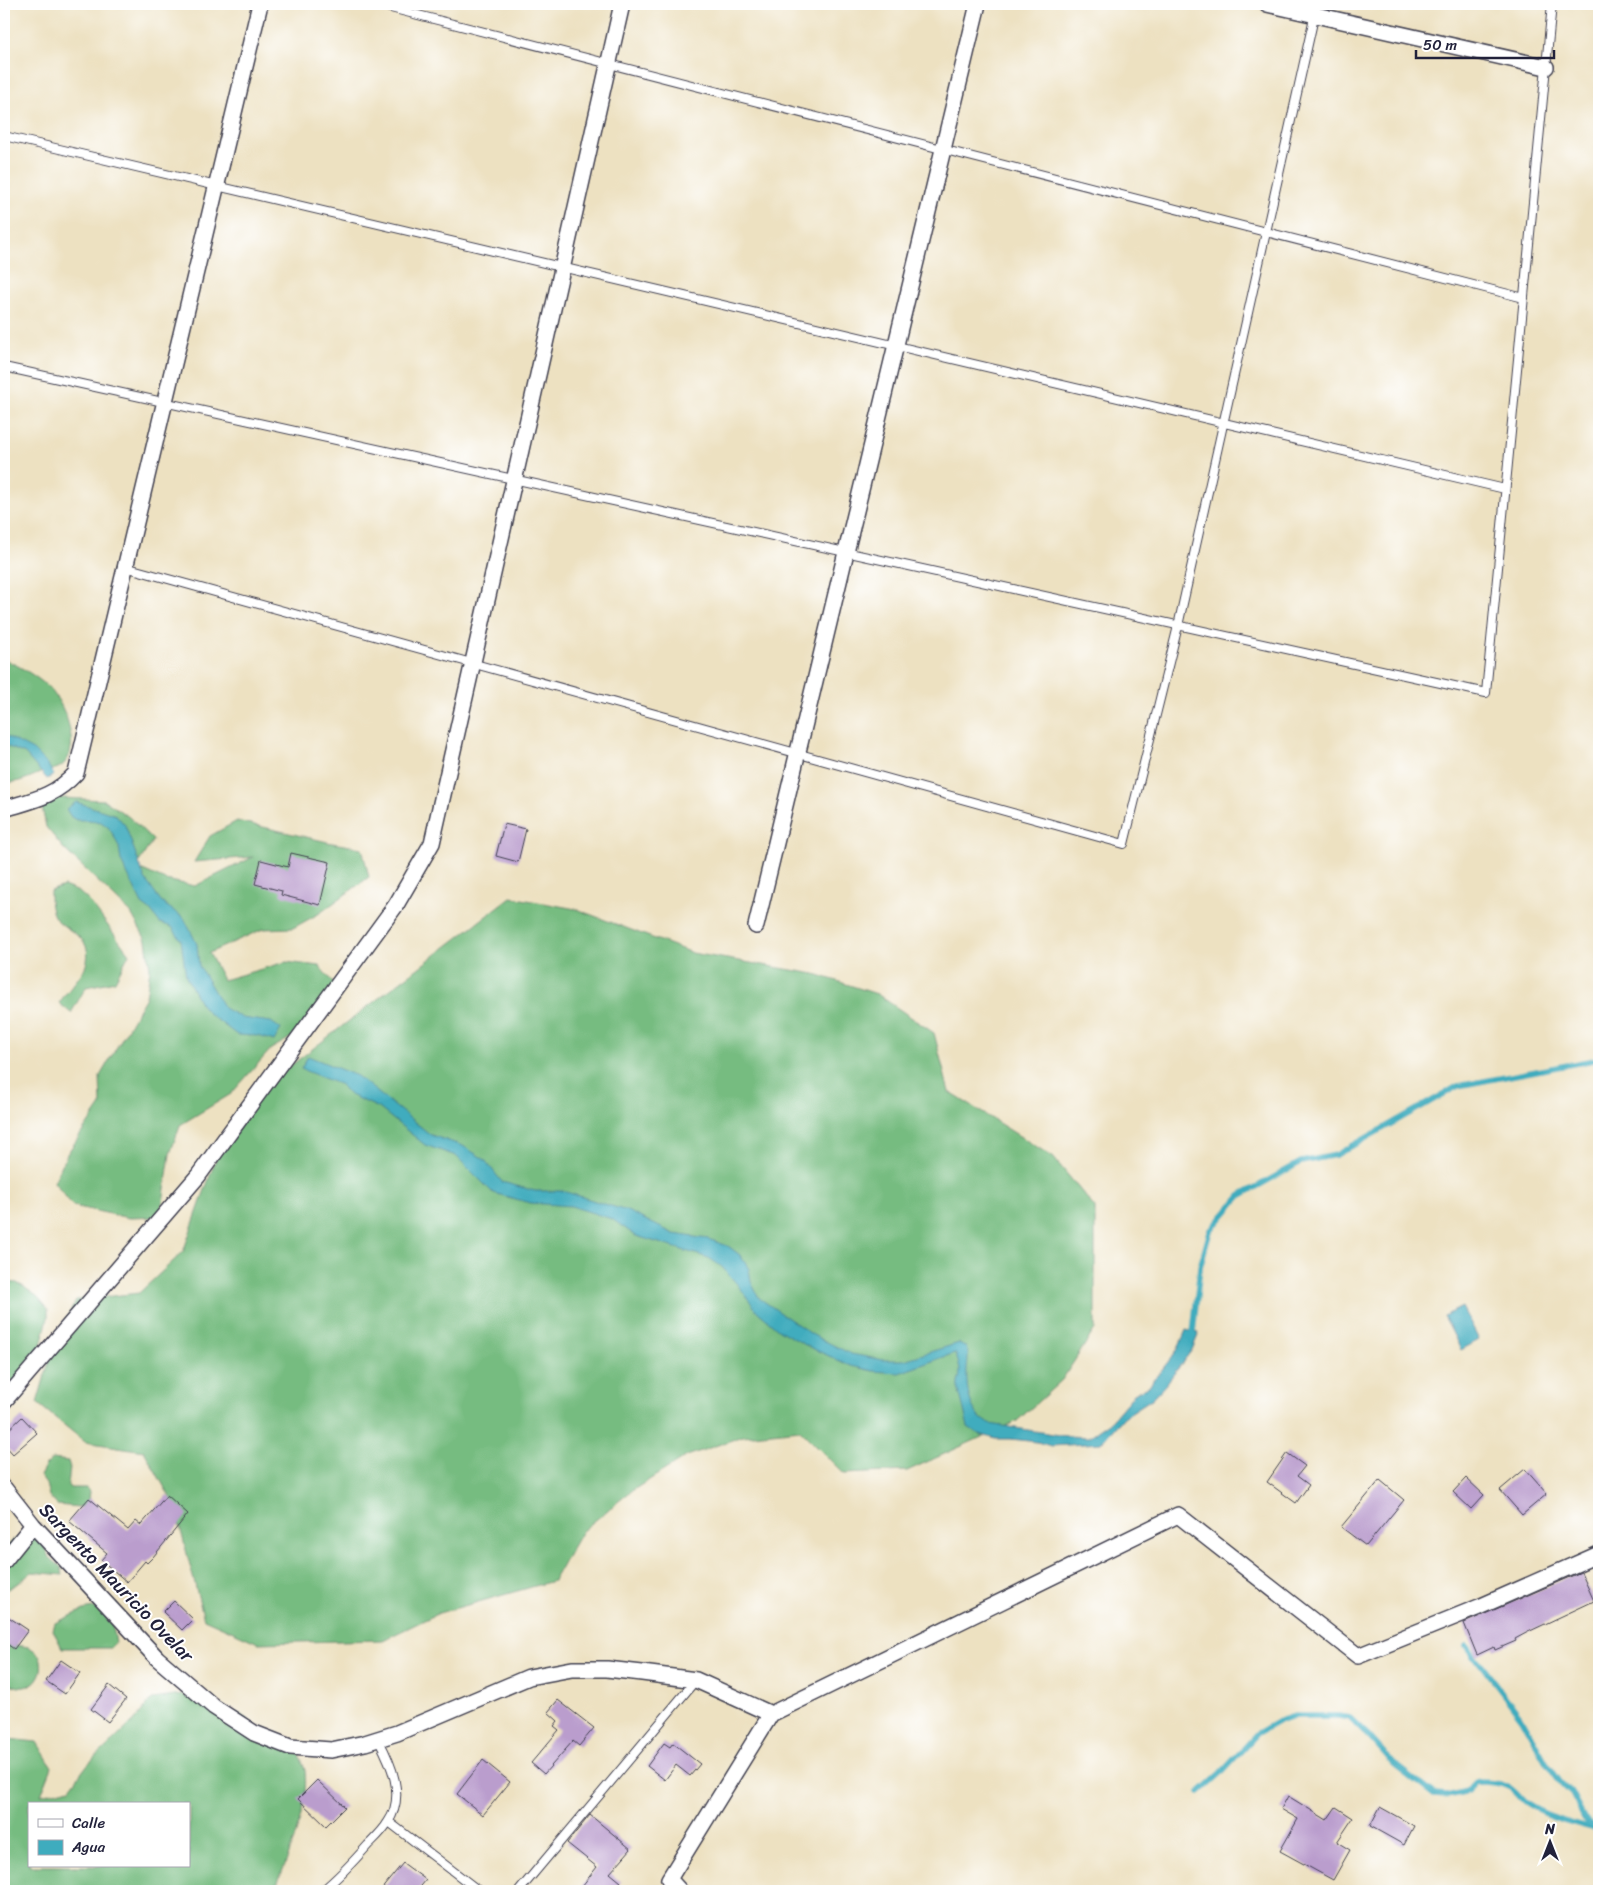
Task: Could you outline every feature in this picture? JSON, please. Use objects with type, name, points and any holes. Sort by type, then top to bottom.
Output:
[{"type":"street","points":[[4,809],[46,796],[64,786],[76,773],[260,4]]},
{"type":"street","points":[[4,1401],[198,1176],[396,904],[432,843],[622,4]]},
{"type":"street","points":[[756,926],[978,4]]},
{"type":"street","points":[[1267,4],[1315,9],[1546,67]]},
{"type":"street","name":"Sargento Mauricio Ovelar","points":[[4,1488],[32,1524],[157,1658],[214,1707],[254,1733],[290,1747],[331,1750],[378,1739],[397,1733],[529,1676],[572,1669],[607,1670],[696,1680],[771,1714]]},
{"type":"street","points":[[680,1891],[669,1879],[771,1714],[1178,1515],[1358,1656],[1479,1607],[1599,1554]]},
{"type":"street","points":[[4,1560],[32,1524]]},
{"type":"lane","points":[[375,4],[1524,298]]},
{"type":"lane","points":[[4,367],[1486,693],[1552,4]]},
{"type":"lane","points":[[125,567],[1124,844],[1178,626],[1315,9]]},
{"type":"lane","points":[[4,136],[1505,489]]},
{"type":"lane","points":[[519,1891],[696,1680]]},
{"type":"lane","points":[[322,1891],[343,1874],[389,1822],[396,1798],[395,1781],[392,1765],[378,1739]]},
{"type":"lane","points":[[389,1822],[479,1891]]},
{"type":"green space","points":[[4,659],[31,674],[53,692],[65,714],[71,740],[70,751],[66,761],[58,768],[19,781],[9,782],[4,782]]},
{"type":"green space","points":[[40,797],[104,800],[129,817],[153,840],[136,867],[165,880],[195,886],[253,857],[194,862],[210,836],[237,821],[362,848],[369,877],[320,913],[293,928],[263,929],[209,953],[223,980],[286,962],[319,966],[341,992],[325,1018],[271,1049],[231,1094],[180,1125],[170,1154],[161,1217],[129,1218],[73,1206],[54,1182],[67,1154],[101,1105],[100,1076],[146,997],[150,969],[146,940],[131,913],[64,849],[46,827]]},
{"type":"green space","points":[[64,886],[79,892],[91,903],[129,954],[115,981],[86,987],[71,1013],[59,1003],[78,979],[86,965],[88,956],[84,943],[57,920],[52,910],[50,891]]},
{"type":"green space","points":[[511,897],[576,909],[692,953],[815,974],[877,994],[934,1033],[949,1092],[1053,1157],[1095,1208],[1095,1329],[1062,1380],[1017,1421],[907,1471],[844,1474],[800,1430],[743,1436],[687,1456],[630,1492],[582,1531],[553,1581],[439,1613],[383,1640],[258,1643],[204,1619],[174,1504],[144,1451],[85,1442],[37,1403],[55,1341],[76,1300],[139,1293],[183,1252],[225,1133],[264,1086]]},
{"type":"green space","points":[[4,1282],[17,1283],[24,1287],[38,1297],[48,1309],[48,1318],[40,1349],[14,1384],[10,1378],[7,1363]]},
{"type":"green space","points":[[53,1459],[68,1461],[70,1468],[68,1485],[70,1488],[86,1488],[89,1491],[88,1501],[83,1506],[57,1505],[49,1496],[46,1484],[40,1476],[46,1465]]},
{"type":"green space","points":[[29,1535],[43,1541],[48,1556],[61,1567],[63,1575],[32,1572],[20,1582],[4,1591],[4,1549],[14,1540]]},
{"type":"green space","points":[[93,1608],[100,1608],[111,1619],[116,1642],[111,1648],[62,1648],[53,1630],[55,1623]]},
{"type":"green space","points":[[4,1646],[25,1646],[35,1651],[40,1657],[42,1664],[41,1672],[38,1678],[27,1687],[19,1687],[4,1681]]},
{"type":"green space","points":[[182,1695],[211,1702],[240,1714],[264,1732],[292,1742],[302,1760],[305,1771],[304,1798],[293,1844],[277,1884],[244,1891],[4,1891],[4,1741],[8,1739],[37,1742],[52,1767],[41,1795],[70,1788],[88,1764],[132,1723],[152,1699]]},
{"type":"water","points":[[4,735],[33,750],[48,765],[54,775],[47,779],[25,754],[4,745]]},
{"type":"water","points":[[76,802],[116,815],[125,825],[145,879],[161,902],[184,918],[197,944],[199,966],[224,1008],[242,1018],[271,1022],[281,1029],[274,1041],[258,1036],[237,1035],[208,1013],[200,1003],[186,976],[181,940],[172,927],[160,923],[150,910],[142,904],[121,861],[119,847],[108,827],[101,822],[76,820],[71,817],[66,809]]},
{"type":"water","points":[[308,1056],[357,1076],[431,1135],[463,1146],[484,1159],[502,1182],[535,1191],[563,1191],[627,1211],[674,1234],[708,1239],[728,1246],[740,1255],[749,1269],[751,1282],[759,1298],[813,1335],[851,1354],[883,1360],[904,1360],[959,1343],[963,1345],[968,1353],[967,1378],[971,1402],[978,1415],[990,1424],[1066,1436],[1089,1437],[1109,1423],[1134,1394],[1150,1385],[1178,1349],[1186,1330],[1199,1333],[1192,1350],[1166,1384],[1153,1398],[1124,1417],[1101,1443],[1051,1446],[1037,1442],[995,1439],[977,1433],[968,1427],[958,1388],[960,1370],[955,1353],[899,1373],[873,1371],[851,1366],[807,1346],[779,1330],[757,1311],[722,1267],[709,1258],[636,1236],[612,1219],[571,1206],[531,1203],[493,1193],[456,1156],[425,1145],[379,1108],[350,1095],[341,1085],[301,1069]]},
{"type":"water","points":[[1462,1307],[1479,1340],[1461,1350],[1444,1316]]},
{"type":"building","points":[[504,824],[526,829],[518,862],[496,856]]},
{"type":"building","points":[[291,853],[330,862],[320,905],[281,895],[282,891],[255,884],[261,860],[288,867]]},
{"type":"building","points":[[22,1417],[37,1433],[13,1454],[4,1444],[4,1434]]},
{"type":"building","points":[[1287,1453],[1305,1466],[1297,1476],[1309,1485],[1296,1503],[1267,1482]]},
{"type":"building","points":[[1525,1469],[1547,1494],[1522,1515],[1500,1490]]},
{"type":"building","points":[[1466,1478],[1484,1495],[1471,1509],[1453,1492]]},
{"type":"building","points":[[1380,1480],[1404,1500],[1366,1546],[1341,1527]]},
{"type":"building","points":[[167,1495],[188,1514],[153,1557],[147,1563],[145,1561],[127,1582],[101,1560],[107,1553],[69,1521],[89,1498],[128,1530],[136,1521],[141,1525]]},
{"type":"building","points":[[1581,1572],[1594,1601],[1528,1632],[1515,1639],[1516,1641],[1495,1650],[1494,1647],[1477,1655],[1464,1623]]},
{"type":"building","points":[[174,1601],[193,1619],[182,1630],[163,1612]]},
{"type":"building","points":[[4,1614],[28,1630],[14,1649],[4,1642]]},
{"type":"building","points":[[61,1660],[80,1673],[65,1694],[46,1681]]},
{"type":"building","points":[[109,1685],[126,1699],[108,1722],[91,1709]]},
{"type":"building","points":[[558,1700],[594,1728],[579,1746],[573,1741],[544,1774],[531,1763],[559,1730],[554,1726],[558,1721],[548,1712]]},
{"type":"building","points":[[664,1743],[670,1747],[673,1743],[700,1764],[690,1776],[676,1765],[665,1780],[647,1766]]},
{"type":"building","points":[[483,1760],[510,1782],[483,1815],[457,1794]]},
{"type":"building","points":[[317,1780],[345,1807],[326,1826],[298,1799]]},
{"type":"building","points":[[1288,1796],[1327,1820],[1336,1807],[1353,1818],[1337,1842],[1350,1850],[1333,1880],[1280,1851],[1298,1819],[1281,1809]]},
{"type":"building","points":[[1380,1807],[1414,1826],[1404,1845],[1370,1826]]},
{"type":"building","points":[[590,1815],[631,1849],[610,1873],[621,1882],[613,1891],[578,1891],[597,1867],[567,1843]]},
{"type":"building","points":[[403,1863],[426,1880],[417,1891],[380,1891]]},
{"type":"waterway","points":[[1190,1338],[1193,1333],[1200,1267],[1210,1231],[1240,1196],[1301,1162],[1336,1155],[1458,1086],[1599,1059]]},
{"type":"waterway","points":[[1467,1646],[1522,1719],[1546,1762],[1561,1783],[1571,1793],[1584,1818],[1594,1828]]},
{"type":"waterway","points":[[1200,1792],[1220,1774],[1258,1733],[1279,1721],[1294,1716],[1338,1716],[1350,1718],[1394,1764],[1434,1795],[1447,1796],[1467,1791],[1476,1782],[1498,1783],[1510,1788],[1527,1804],[1543,1813],[1596,1829]]}]
